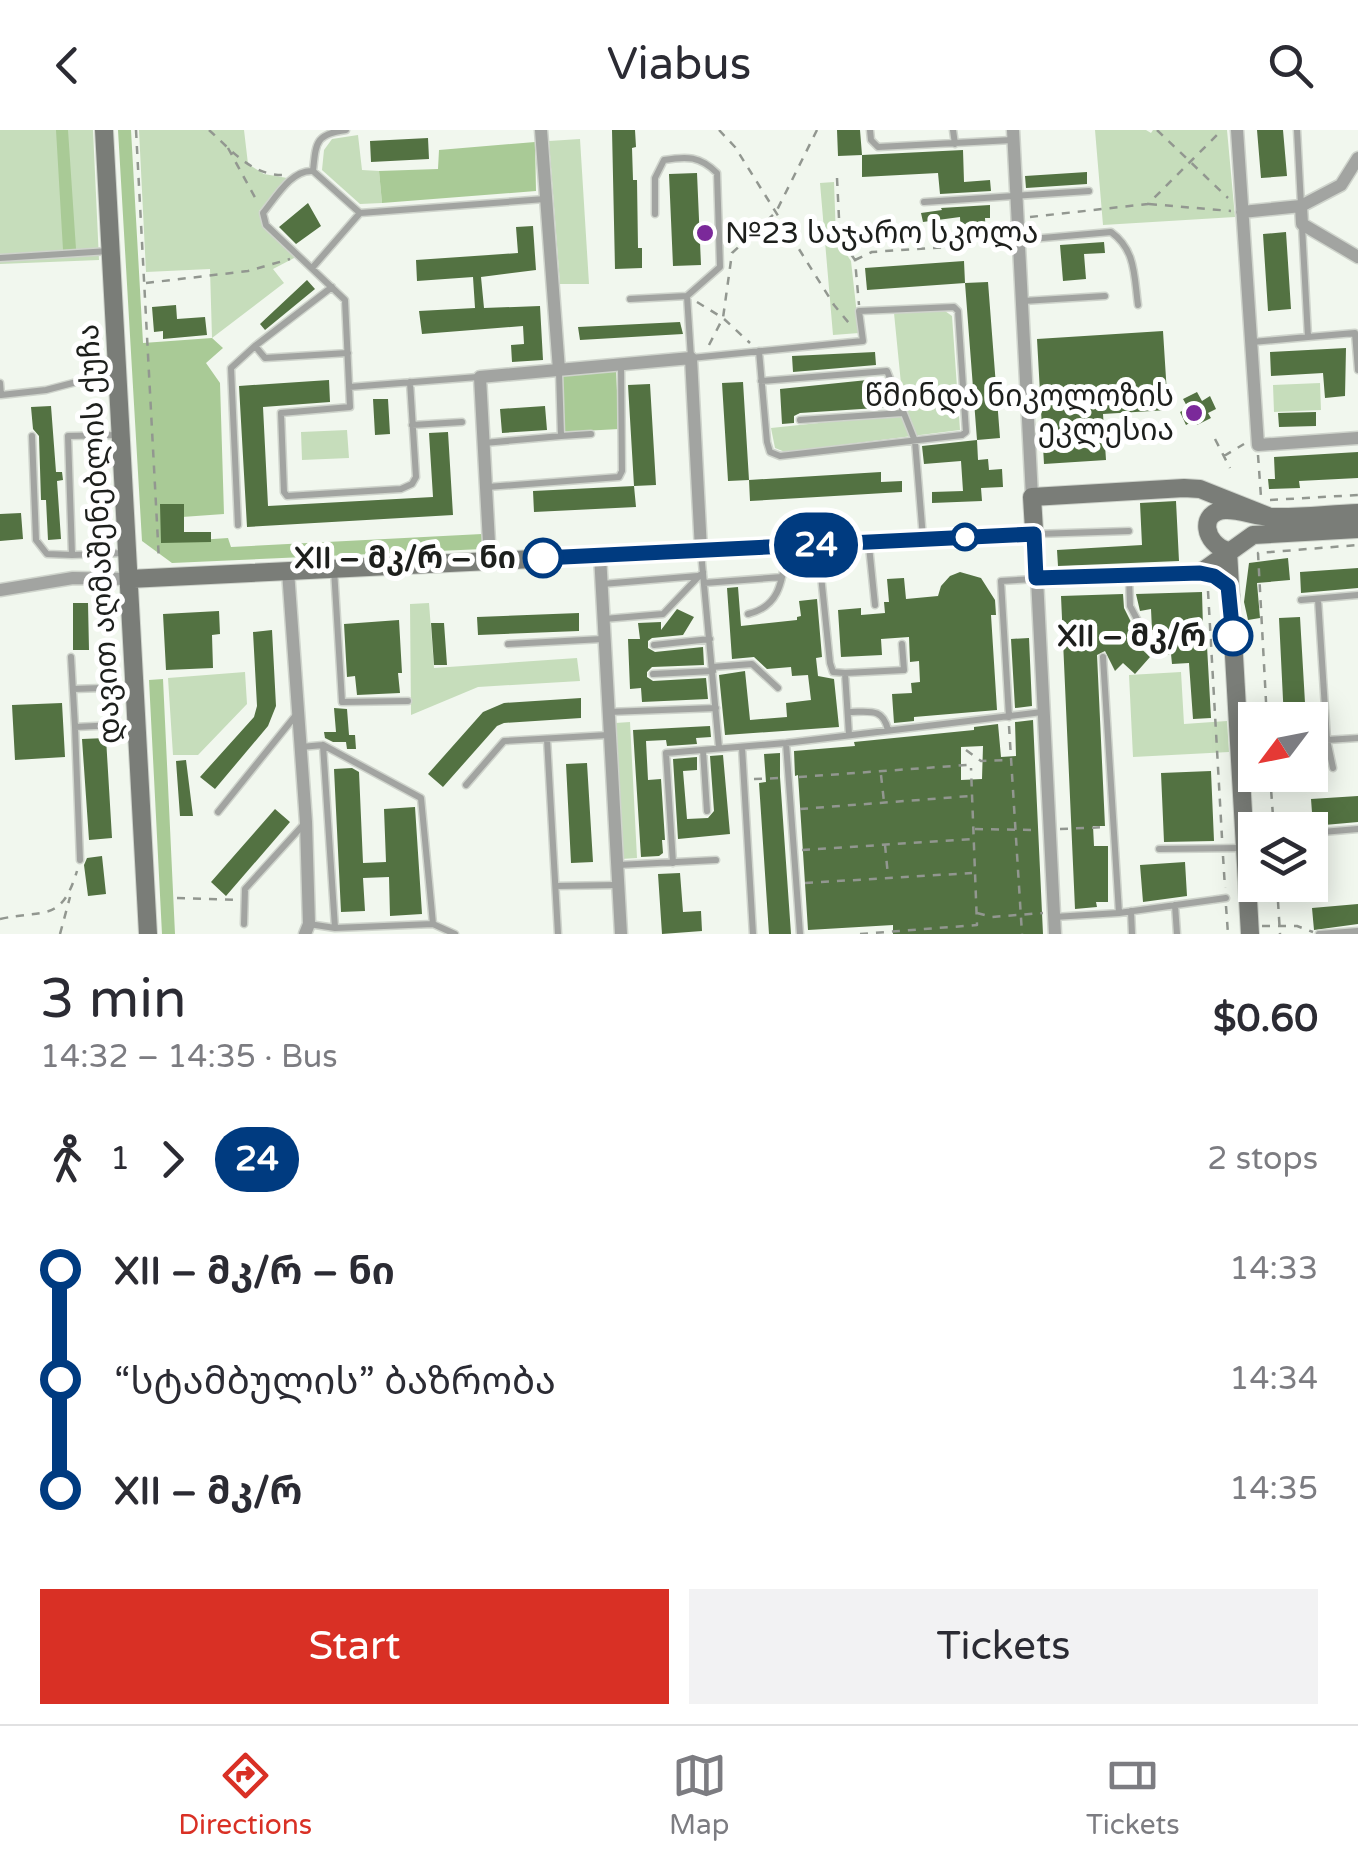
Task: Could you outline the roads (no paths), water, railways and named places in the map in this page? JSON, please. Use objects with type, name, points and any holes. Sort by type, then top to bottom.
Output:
[{"type":"street","name":"დავით აღმაშენებლის ქუჩა","points":[[104,130],[148,934]]},
{"type":"street","points":[[541,130],[559,370]]},
{"type":"street","points":[[1236,130],[1258,445],[1358,438]]},
{"type":"street","points":[[1013,135],[1056,934]]},
{"type":"street","points":[[1242,212],[1301,206],[1342,185],[1358,158]]},
{"type":"street","points":[[1301,206],[1302,224],[1358,257]]},
{"type":"street","points":[[490,561],[480,377],[697,358],[701,550]]},
{"type":"street","points":[[1032,497],[1184,488],[1266,509]]},
{"type":"street","points":[[1200,490],[1214,514]]},
{"type":"street","points":[[1358,513],[1266,509],[1239,513],[1226,509],[1214,514],[1207,524],[1208,537],[1216,547],[1234,548],[1254,535],[1358,529]]},
{"type":"street","points":[[1204,579],[1247,536],[1246,523],[1239,513]]},
{"type":"street","points":[[0,590],[72,578],[129,579],[1034,534]]},
{"type":"street","points":[[1234,548],[1231,596],[1243,812]]},
{"type":"street","points":[[600,556],[621,934]]},
{"type":"street","points":[[288,571],[306,822],[307,929]]},
{"type":"street","points":[[1036,578],[1214,576],[1228,586],[1231,596]]},
{"type":"street","points":[[1248,902],[1249,930]]},
{"type":"lane","points":[[313,171],[320,139],[326,132],[346,130]]},
{"type":"lane","points":[[870,130],[870,140],[878,147],[954,144],[1013,135]]},
{"type":"lane","points":[[954,130],[954,144]]},
{"type":"lane","points":[[1298,130],[1301,206]]},
{"type":"lane","points":[[630,298],[687,296],[720,266],[718,173],[704,160],[684,156],[664,160],[655,178],[656,214]]},
{"type":"lane","points":[[360,213],[313,171],[307,170],[296,175],[263,212],[266,225],[345,300],[350,407],[280,413],[287,496],[402,489],[412,484],[416,477],[410,382]]},
{"type":"lane","points":[[924,202],[1088,191]]},
{"type":"lane","points":[[313,267],[360,213],[546,199]]},
{"type":"lane","points":[[1302,224],[1308,337]]},
{"type":"lane","points":[[1018,241],[1111,232],[1125,242],[1132,258],[1138,305]]},
{"type":"lane","points":[[0,258],[110,251]]},
{"type":"lane","points":[[238,525],[230,373],[234,363],[332,287]]},
{"type":"lane","points":[[687,296],[697,358],[863,340],[860,311],[950,306],[958,311],[966,432],[780,456],[770,452],[767,442],[759,352]]},
{"type":"lane","points":[[1022,302],[1105,296]]},
{"type":"lane","points":[[1250,342],[1355,333],[1358,370]]},
{"type":"lane","points":[[255,346],[266,358],[348,353]]},
{"type":"lane","points":[[486,487],[619,477],[621,365]]},
{"type":"lane","points":[[559,370],[561,436]]},
{"type":"lane","points":[[761,381],[886,371],[915,441],[923,540]]},
{"type":"lane","points":[[0,383],[1,395],[46,390],[108,372],[118,373]]},
{"type":"lane","points":[[349,387],[480,377]]},
{"type":"lane","points":[[800,420],[902,412]]},
{"type":"lane","points":[[412,426],[462,422]]},
{"type":"lane","points":[[484,443],[591,434]]},
{"type":"lane","points":[[72,554],[68,436],[121,435]]},
{"type":"lane","points":[[32,436],[36,540],[47,554],[128,553]]},
{"type":"lane","points":[[1034,534],[1128,531]]},
{"type":"lane","points":[[868,542],[875,605]]},
{"type":"lane","points":[[818,545],[834,672],[904,670],[902,644]]},
{"type":"lane","points":[[748,614],[775,600],[787,546]]},
{"type":"lane","points":[[701,550],[720,748]]},
{"type":"lane","points":[[334,568],[342,702],[408,701]]},
{"type":"lane","points":[[601,584],[701,574]]},
{"type":"lane","points":[[603,619],[663,614],[701,574]]},
{"type":"lane","points":[[1129,575],[1130,606],[1146,636]]},
{"type":"lane","points":[[704,583],[782,577]]},
{"type":"lane","points":[[1009,717],[1002,581],[1036,578]]},
{"type":"lane","points":[[1300,600],[1358,596]]},
{"type":"lane","points":[[1318,599],[1325,702]]},
{"type":"lane","points":[[508,644],[604,639]]},
{"type":"lane","points":[[654,645],[710,640]]},
{"type":"lane","points":[[72,657],[80,860]]},
{"type":"lane","points":[[1103,657],[1119,912]]},
{"type":"lane","points":[[653,674],[752,664],[778,688]]},
{"type":"lane","points":[[845,673],[850,734]]},
{"type":"lane","points":[[73,689],[135,687]]},
{"type":"lane","points":[[608,712],[716,708]]},
{"type":"lane","points":[[848,712],[879,712],[885,717],[888,730]]},
{"type":"lane","points":[[673,863],[666,753],[742,748],[1044,712]]},
{"type":"lane","points":[[218,812],[297,713]]},
{"type":"lane","points":[[75,727],[137,724]]},
{"type":"lane","points":[[466,786],[504,742],[610,736]]},
{"type":"lane","points":[[1328,740],[1358,738]]},
{"type":"lane","points":[[547,739],[558,934]]},
{"type":"lane","points":[[786,743],[800,934]]},
{"type":"lane","points":[[1328,745],[1333,768]]},
{"type":"lane","points":[[300,748],[323,746],[421,798],[433,924]]},
{"type":"lane","points":[[323,746],[336,928]]},
{"type":"lane","points":[[742,748],[754,934]]},
{"type":"lane","points":[[703,750],[707,811]]},
{"type":"lane","points":[[244,924],[244,888],[306,822]]},
{"type":"lane","points":[[1328,832],[1358,829]]},
{"type":"lane","points":[[1158,849],[1238,848]]},
{"type":"lane","points":[[617,865],[716,860]]},
{"type":"lane","points":[[556,886],[618,885]]},
{"type":"lane","points":[[1054,914],[1131,911],[1226,898]]},
{"type":"lane","points":[[1174,905],[1177,934]]},
{"type":"lane","points":[[1131,911],[1132,934]]},
{"type":"lane","points":[[307,929],[433,924],[455,934]]},
{"type":"lane","points":[[1319,934],[1358,931]]},
{"type":"place","name":"№23 საჯარო სკოლა","points":[[705,233]]},
{"type":"place","name":"წმინდა ნიკოლოზის ეკლესია","points":[[1194,413]]},
{"type":"place","name":"XII – მკ/რ – ნი","points":[[543,558]]},
{"type":"place","name":"XII – მკ/რ","points":[[1233,636]]}]
